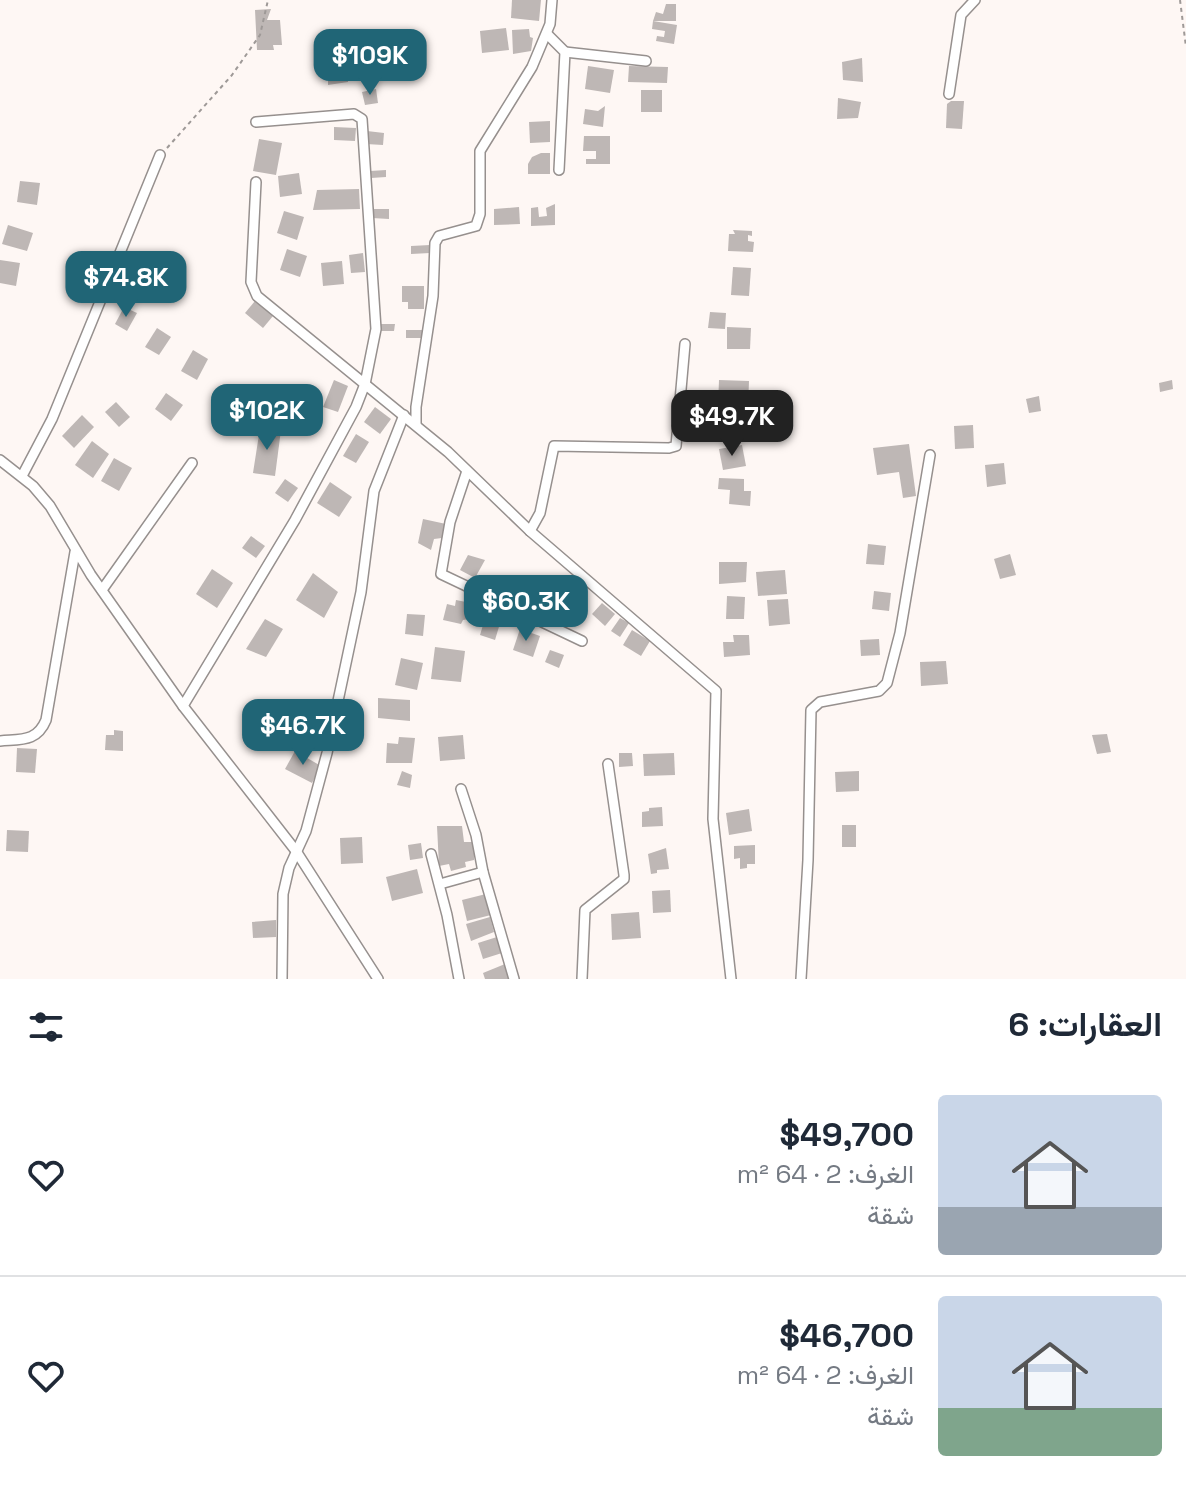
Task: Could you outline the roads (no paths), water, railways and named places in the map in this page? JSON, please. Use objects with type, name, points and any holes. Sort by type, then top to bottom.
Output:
[{"type":"street","points":[[416,425],[417,399],[433,296],[435,243],[439,236],[476,226],[480,214],[480,151],[532,67],[547,34],[552,0]]},
{"type":"street","points":[[949,94],[961,15],[975,0]]},
{"type":"street","points":[[547,34],[565,52],[646,61]]},
{"type":"street","points":[[559,170],[565,52]]},
{"type":"street","points":[[183,706],[295,520],[356,407],[365,384],[376,329],[362,119],[354,114],[256,122]]},
{"type":"street","points":[[22,476],[52,419],[160,155]]},
{"type":"street","points":[[256,182],[251,282],[262,300],[416,425],[530,531],[716,691],[713,819],[731,979]]},
{"type":"street","points":[[530,531],[540,513],[554,446],[676,446],[685,344]]},
{"type":"street","points":[[282,979],[283,894],[296,851],[306,831],[327,753],[361,592],[374,491],[404,415]]},
{"type":"street","points":[[801,979],[808,860],[811,710],[820,702],[879,691],[887,683],[900,633],[930,455]]},
{"type":"street","points":[[0,460],[22,476],[50,506],[75,552],[183,706],[296,851],[378,979]]},
{"type":"street","points":[[102,590],[192,463]]},
{"type":"street","points":[[467,471],[450,522],[441,574],[582,641]]},
{"type":"street","points":[[0,741],[31,738],[38,734],[46,720],[75,552]]},
{"type":"street","points":[[582,979],[583,915],[588,906],[624,879],[608,764]]},
{"type":"street","points":[[461,789],[514,979]]},
{"type":"street","points":[[431,854],[459,979]]},
{"type":"street","points":[[440,884],[483,872]]}]
